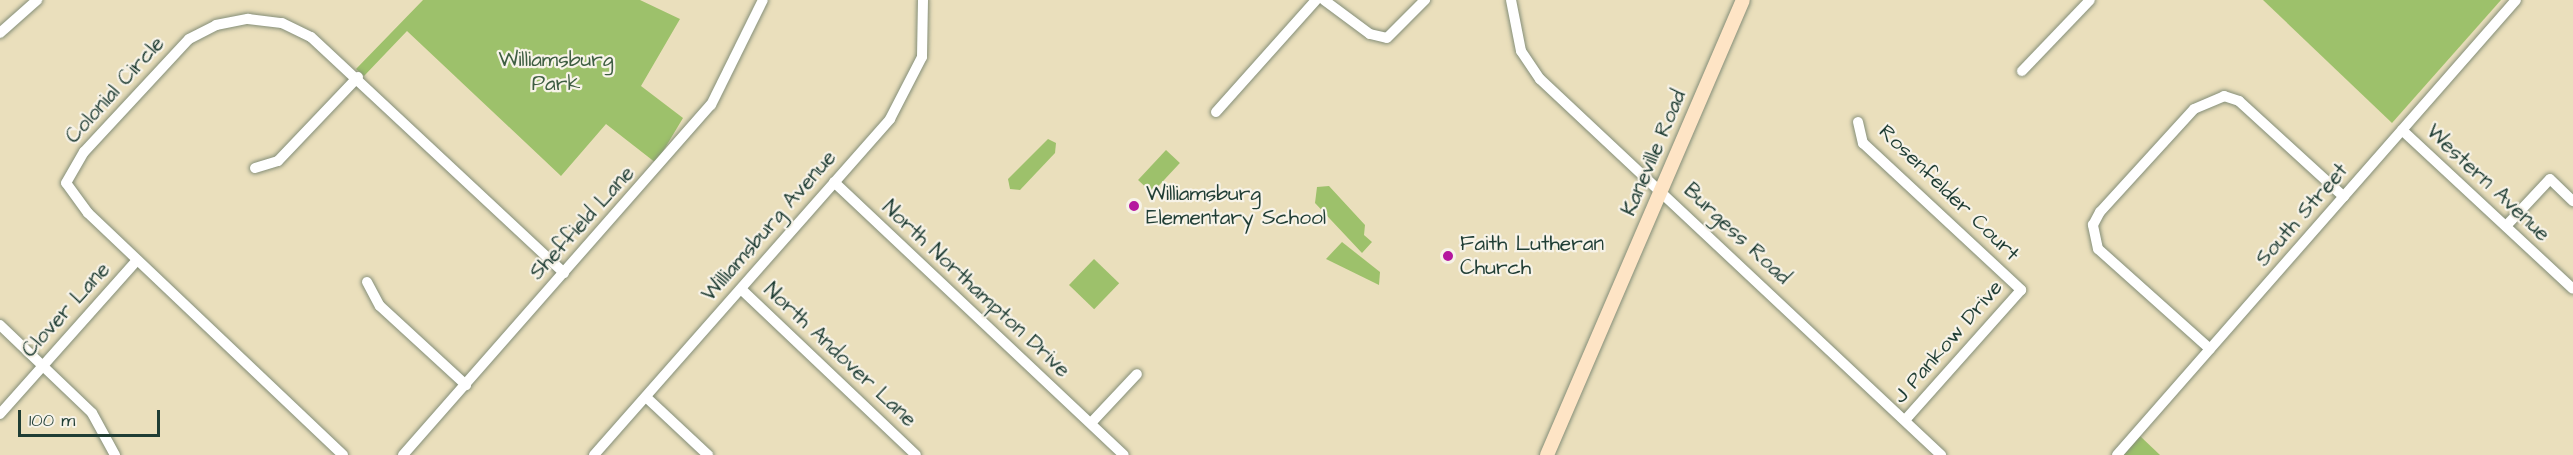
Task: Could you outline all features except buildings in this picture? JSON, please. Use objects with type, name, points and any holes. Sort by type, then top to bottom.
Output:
[{"type":"main road","name":"Kaneville Road","points":[[1547,455],[1743,0]]},
{"type":"street","points":[[0,33],[37,0]]},
{"type":"street","name":"Sheffield Lane","points":[[403,455],[711,105],[763,0]]},
{"type":"street","name":"Williamsburg Avenue","points":[[594,455],[834,183],[912,84],[922,57],[923,0]]},
{"type":"street","points":[[1216,112],[1316,0]]},
{"type":"street","points":[[1324,0],[1370,34],[1387,38],[1425,0]]},
{"type":"street","name":"Burgess Road","points":[[1511,0],[1521,51],[1533,71],[1941,455]]},
{"type":"street","points":[[2022,71],[2090,0]]},
{"type":"street","name":"South Street","points":[[2117,455],[2516,0]]},
{"type":"street","name":"Colonial Circle","points":[[343,455],[80,205],[66,183],[84,152],[173,52],[216,25],[265,20],[312,37],[358,77],[564,273]]},
{"type":"street","points":[[255,168],[278,161],[358,77]]},
{"type":"street","points":[[2210,349],[2098,249],[2093,225],[2100,212],[2194,109],[2224,96],[2239,101],[2344,196]]},
{"type":"street","name":"Rosenfelder Court","points":[[1858,122],[1863,143],[2020,289]]},
{"type":"street","name":"Western Avenue","points":[[2402,130],[2573,289]]},
{"type":"street","points":[[2506,226],[2550,179],[2573,201]]},
{"type":"street","name":"North Northampton Drive","points":[[834,183],[1124,455]]},
{"type":"street","name":"Clover Lane","points":[[0,414],[137,260]]},
{"type":"street","points":[[367,282],[380,306],[466,385]]},
{"type":"street","name":"North Andover Lane","points":[[741,289],[914,453]]},
{"type":"street","name":"J Pankow Drive","points":[[1905,420],[2020,289]]},
{"type":"street","points":[[0,325],[102,425],[115,455]]},
{"type":"street","points":[[1091,423],[1137,374]]},
{"type":"street","points":[[646,397],[708,455]]},
{"type":"green space","name":"Williamsburg Park","points":[[423,0],[640,0],[680,19],[641,86],[683,118],[656,163],[606,124],[561,176],[407,31],[364,76],[356,69]]},
{"type":"green space","points":[[2263,0],[2501,0],[2392,123]]},
{"type":"green space","points":[[1048,139],[1056,143],[1055,153],[1020,190],[1010,189],[1008,179]]},
{"type":"green space","points":[[1166,150],[1180,163],[1152,193],[1138,180]]},
{"type":"green space","points":[[1329,186],[1365,225],[1364,235],[1372,242],[1362,253],[1315,203],[1317,187]]},
{"type":"green space","points":[[1342,242],[1380,272],[1379,285],[1326,259]]},
{"type":"green space","points":[[1094,259],[1119,283],[1094,309],[1069,285]]},
{"type":"green space","points":[[2140,436],[2160,455],[2123,455]]},
{"type":"place","name":"Williamsburg Elementary School","points":[[1134,206]]},
{"type":"place","name":"Faith Lutheran Church","points":[[1448,256]]}]
